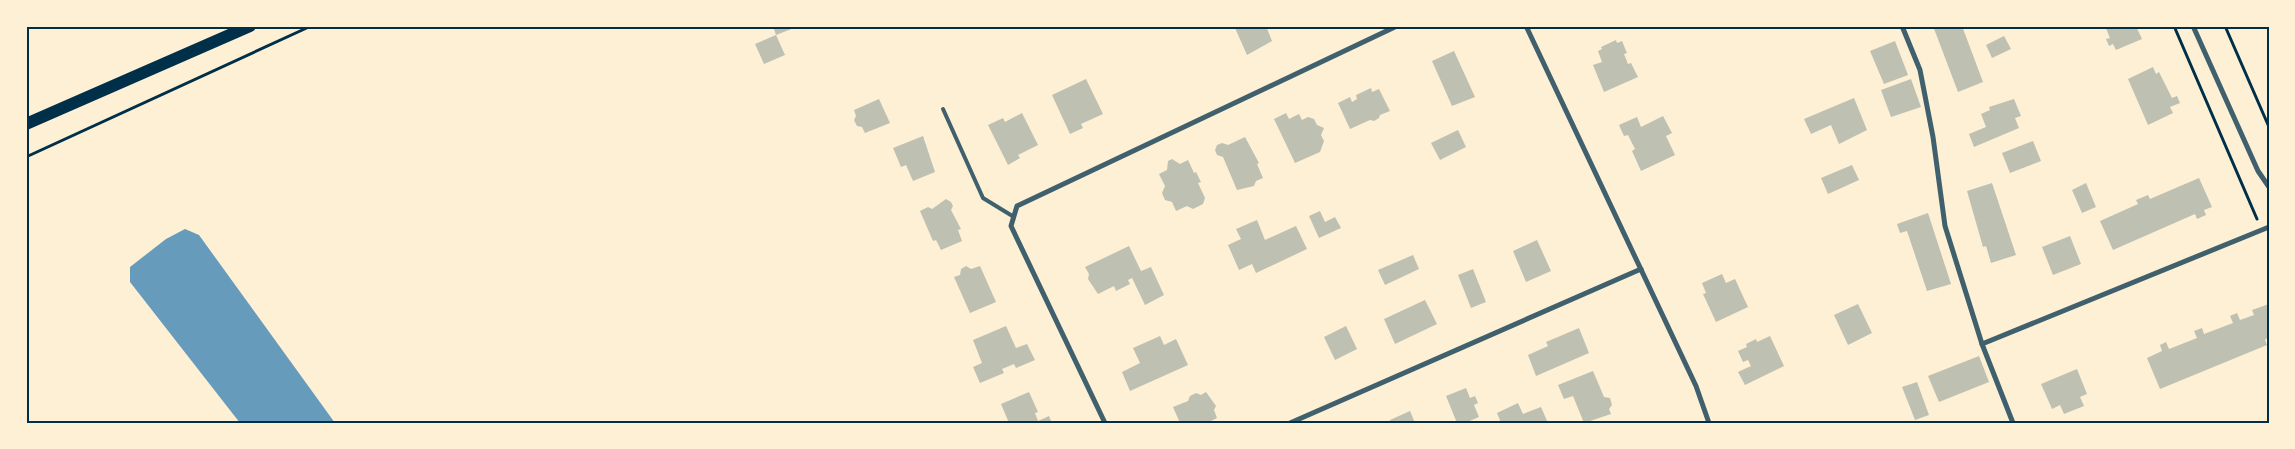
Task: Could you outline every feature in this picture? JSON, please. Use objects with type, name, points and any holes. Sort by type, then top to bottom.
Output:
[{"type":"main road","points":[[26,124],[250,26]]},
{"type":"street","points":[[1105,423],[1011,226],[1017,206],[1397,26]]},
{"type":"street","points":[[1526,26],[1696,386],[1709,423]]},
{"type":"street","points":[[1902,26],[1920,70],[1933,137],[1945,226],[1982,344],[2013,423]]},
{"type":"street","points":[[2193,26],[2258,171],[2269,187]]},
{"type":"street","points":[[1982,344],[2269,227]]},
{"type":"street","points":[[1290,423],[1641,269]]},
{"type":"lane","points":[[943,109],[983,198],[1014,217]]},
{"type":"path","points":[[26,157],[311,26]]},
{"type":"path","points":[[2174,26],[2262,230]]},
{"type":"path","points":[[2225,26],[2269,127]]},
{"type":"water","points":[[185,229],[199,235],[335,423],[240,423],[130,282],[130,267],[166,239]]},
{"type":"building","points":[[773,26],[793,26],[794,28],[776,35]]},
{"type":"building","points":[[1238,26],[1266,26],[1272,41],[1247,55],[1235,28]]},
{"type":"building","points":[[1933,26],[1962,26],[1983,82],[1958,92]]},
{"type":"building","points":[[2105,26],[2136,26],[2142,39],[2116,50],[2113,44],[2109,46],[2106,39],[2110,38]]},
{"type":"building","points":[[776,35],[785,55],[764,64],[755,44]]},
{"type":"building","points":[[2004,36],[2011,49],[1992,58],[1986,45]]},
{"type":"building","points":[[1616,40],[1617,43],[1622,41],[1627,53],[1624,54],[1628,64],[1631,63],[1638,77],[1604,92],[1593,65],[1602,62],[1598,51],[1602,49],[1601,47]]},
{"type":"building","points":[[1895,41],[1908,75],[1884,84],[1870,51]]},
{"type":"building","points":[[1454,51],[1475,97],[1452,106],[1432,61]]},
{"type":"building","points":[[2153,67],[2156,74],[2159,72],[2172,98],[2177,96],[2180,103],[2170,107],[2173,113],[2148,125],[2128,79]]},
{"type":"building","points":[[1086,79],[1103,114],[1081,124],[1083,128],[1070,134],[1052,95]]},
{"type":"building","points":[[1911,79],[1921,107],[1891,117],[1881,90]]},
{"type":"building","points":[[1371,88],[1372,92],[1379,89],[1390,111],[1380,115],[1374,121],[1370,120],[1350,129],[1338,103],[1350,97],[1352,102],[1357,99],[1356,95]]},
{"type":"building","points":[[1854,98],[1867,130],[1839,144],[1831,125],[1811,134],[1804,119]]},
{"type":"building","points":[[879,99],[890,123],[865,133],[862,127],[857,126],[854,120],[856,116],[854,110]]},
{"type":"building","points":[[2014,99],[2021,116],[2015,118],[2019,128],[1974,147],[1969,134],[1986,127],[1981,114],[1990,110],[1989,107]]},
{"type":"building","points":[[1022,113],[1038,145],[1018,155],[1020,158],[1008,165],[988,125],[1003,118],[1005,122]]},
{"type":"building","points":[[1286,113],[1289,119],[1299,114],[1302,120],[1308,117],[1314,119],[1317,125],[1324,128],[1321,135],[1324,141],[1320,152],[1295,163],[1274,119]]},
{"type":"building","points":[[1663,116],[1672,133],[1666,136],[1675,155],[1641,171],[1632,151],[1635,149],[1628,135],[1624,136],[1619,125],[1637,117],[1641,127]]},
{"type":"building","points":[[1458,130],[1466,147],[1440,160],[1431,143]]},
{"type":"building","points":[[923,136],[935,172],[913,181],[906,165],[901,167],[893,148]]},
{"type":"building","points":[[1245,137],[1259,163],[1257,164],[1263,178],[1256,181],[1254,186],[1237,190],[1223,157],[1217,155],[1215,150],[1217,145],[1222,143],[1228,145]]},
{"type":"building","points":[[2033,141],[2041,161],[2010,173],[2002,153]]},
{"type":"building","points":[[1172,159],[1180,164],[1188,160],[1201,182],[1198,183],[1205,198],[1203,204],[1193,209],[1187,206],[1176,211],[1172,202],[1165,200],[1162,193],[1165,186],[1159,174],[1167,170],[1168,161]]},
{"type":"building","points":[[1852,165],[1859,180],[1828,194],[1821,178]]},
{"type":"building","points":[[2199,178],[2212,207],[2204,210],[2206,215],[2197,219],[2195,214],[2113,250],[2100,221],[2138,204],[2136,200],[2148,195],[2150,199]]},
{"type":"building","points":[[1992,183],[2016,255],[1991,263],[1986,246],[1983,247],[1967,191]]},
{"type":"building","points":[[2086,183],[2096,207],[2082,213],[2072,190]]},
{"type":"building","points":[[946,199],[953,206],[951,210],[961,229],[958,230],[962,241],[941,250],[936,240],[933,241],[920,211],[928,207],[932,209]]},
{"type":"building","points":[[1320,211],[1325,222],[1335,217],[1341,228],[1319,238],[1309,216]]},
{"type":"building","points":[[1928,213],[1951,284],[1927,291],[1907,231],[1900,233],[1897,224]]},
{"type":"building","points":[[1257,220],[1265,240],[1296,226],[1307,249],[1256,273],[1252,264],[1239,270],[1228,245],[1241,239],[1236,229]]},
{"type":"building","points":[[2070,236],[2081,264],[2053,275],[2042,247]]},
{"type":"building","points":[[1537,240],[1551,271],[1526,282],[1513,251]]},
{"type":"building","points":[[1129,246],[1141,271],[1151,267],[1164,295],[1145,305],[1132,278],[1128,280],[1130,284],[1116,291],[1114,286],[1098,294],[1088,279],[1089,274],[1085,267]]},
{"type":"building","points":[[1413,255],[1419,269],[1385,285],[1378,270]]},
{"type":"building","points":[[966,266],[971,269],[980,266],[996,302],[970,313],[954,277],[960,275],[961,269]]},
{"type":"building","points":[[1473,269],[1486,302],[1471,308],[1458,275]]},
{"type":"building","points":[[1722,274],[1726,283],[1735,279],[1748,307],[1716,322],[1703,294],[1706,293],[1702,283]]},
{"type":"building","points":[[1425,300],[1437,324],[1395,344],[1384,319]]},
{"type":"building","points":[[1858,304],[1872,333],[1848,345],[1834,315]]},
{"type":"building","points":[[2269,304],[2269,341],[2267,338],[2265,340],[2267,345],[2160,389],[2147,358],[2162,351],[2160,345],[2166,342],[2169,349],[2197,338],[2194,331],[2202,328],[2204,334],[2233,323],[2230,316],[2237,313],[2240,320],[2254,315],[2252,310]]},
{"type":"building","points":[[1006,326],[1016,348],[1027,344],[1035,360],[1016,368],[1014,364],[1002,369],[1004,373],[980,383],[973,367],[982,363],[973,340]]},
{"type":"building","points":[[1346,326],[1357,349],[1335,360],[1324,337]]},
{"type":"building","points":[[1579,328],[1589,353],[1536,376],[1528,355],[1548,346],[1546,342]]},
{"type":"building","points":[[1160,336],[1164,345],[1176,339],[1188,365],[1130,391],[1122,372],[1140,363],[1133,348]]},
{"type":"building","points":[[1770,336],[1784,366],[1745,385],[1738,372],[1751,366],[1748,360],[1743,362],[1738,351],[1747,347],[1746,344],[1756,339],[1757,342]]},
{"type":"building","points":[[1979,356],[1989,382],[1939,402],[1928,376]]},
{"type":"building","points":[[2077,369],[2087,394],[2080,397],[2084,406],[2064,414],[2060,405],[2052,409],[2041,384]]},
{"type":"building","points":[[1593,371],[1604,397],[1610,398],[1612,405],[1609,409],[1611,414],[1584,423],[1573,396],[1564,399],[1558,385]]},
{"type":"building","points":[[1917,382],[1929,415],[1915,420],[1902,387]]},
{"type":"building","points":[[1466,388],[1470,398],[1475,396],[1478,403],[1474,405],[1479,417],[1465,423],[1457,423],[1446,396]]},
{"type":"building","points":[[1029,392],[1038,412],[1035,413],[1038,421],[1049,416],[1052,423],[1009,423],[1001,404]]},
{"type":"building","points":[[1206,392],[1216,406],[1214,410],[1217,418],[1207,423],[1180,423],[1173,407],[1188,401],[1190,396],[1196,393],[1201,395]]},
{"type":"building","points":[[1518,403],[1523,414],[1541,407],[1548,423],[1501,423],[1497,413]]},
{"type":"building","points":[[1410,411],[1415,423],[1391,423],[1390,420]]}]
